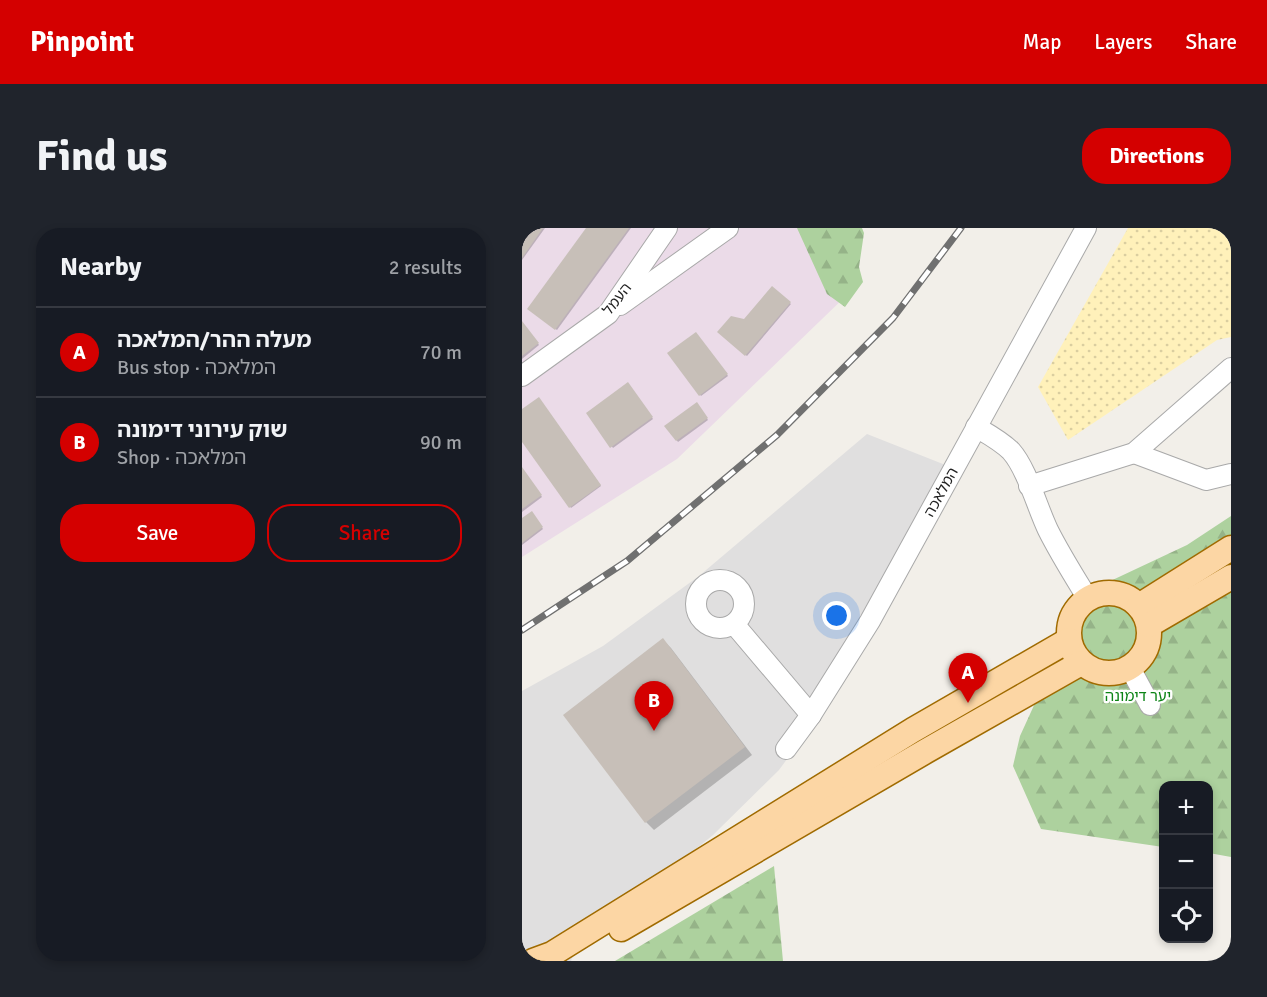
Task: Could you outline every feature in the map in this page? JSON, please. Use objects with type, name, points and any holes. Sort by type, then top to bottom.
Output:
[{"type":"main road","points":[[1144,615],[1231,548]]},
{"type":"main road","points":[[1144,615],[1231,577]]},
{"type":"main road","points":[[1098,594],[1120,594],[1130,599],[1144,615],[1149,638],[1146,650],[1140,660],[1130,668],[1110,674],[1100,673],[1090,669],[1075,657],[1068,630],[1074,612],[1088,598],[1098,594]]},
{"type":"main road","points":[[522,956],[531,961],[552,954],[913,730],[1069,640]]},
{"type":"main road","points":[[567,961],[1081,663]]},
{"type":"street","name":"העמל","points":[[522,376],[608,314],[667,228]]},
{"type":"street","points":[[608,314],[728,228]]},
{"type":"street","name":"המלאכה","points":[[786,749],[811,715],[870,621],[1086,228]]},
{"type":"street","points":[[1029,486],[1134,453],[1231,368]]},
{"type":"street","points":[[976,428],[995,438],[1010,450],[1020,464],[1059,552],[1088,598]]},
{"type":"street","points":[[1134,453],[1206,480],[1231,474]]},
{"type":"street","points":[[734,624],[811,715]]},
{"type":"street","points":[[1130,668],[1150,705]]},
{"type":"shaded area","points":[[522,228],[841,228],[850,292],[677,459],[522,557]]},
{"type":"shaded area","points":[[867,434],[948,466],[826,706],[779,770],[713,835],[577,946],[571,961],[522,961],[522,691],[603,646],[699,576]]},
{"type":"green space","points":[[797,228],[862,228],[864,233],[859,267],[863,282],[845,307],[827,294]]},
{"type":"green space","name":"יער דימונה","points":[[1231,516],[1231,857],[1213,854],[1213,781],[1159,781],[1159,846],[1041,829],[1013,766],[1020,736],[1054,655],[1104,584],[1187,545]]},
{"type":"green space","points":[[774,866],[783,961],[615,961]]},
{"type":"sand","points":[[1128,228],[1231,228],[1231,337],[1217,340],[1068,440],[1038,387]]},
{"type":"building","points":[[522,228],[543,228],[522,258]]},
{"type":"building","points":[[586,228],[629,228],[555,330],[527,309]]},
{"type":"building","points":[[772,286],[791,302],[745,356],[717,332],[731,316],[744,319]]},
{"type":"building","points":[[522,321],[539,343],[522,356]]},
{"type":"building","points":[[696,332],[728,374],[699,396],[667,353]]},
{"type":"building","points":[[628,382],[653,417],[610,448],[586,413]]},
{"type":"building","points":[[539,397],[601,485],[569,508],[522,442],[522,409]]},
{"type":"building","points":[[697,402],[708,418],[676,441],[664,426]]},
{"type":"building","points":[[522,467],[542,495],[522,509]]},
{"type":"building","points":[[532,511],[543,527],[522,543],[522,518]]},
{"type":"building","points":[[663,638],[745,747],[645,823],[563,715]]},
{"type":"railway","points":[[522,630],[627,561],[777,435],[893,318],[961,228]]},
{"type":"place","name":"מעלה ההר/המלאכה","points":[[968,703]]},
{"type":"place","name":"שוק עירוני דימונה","points":[[654,731]]}]
